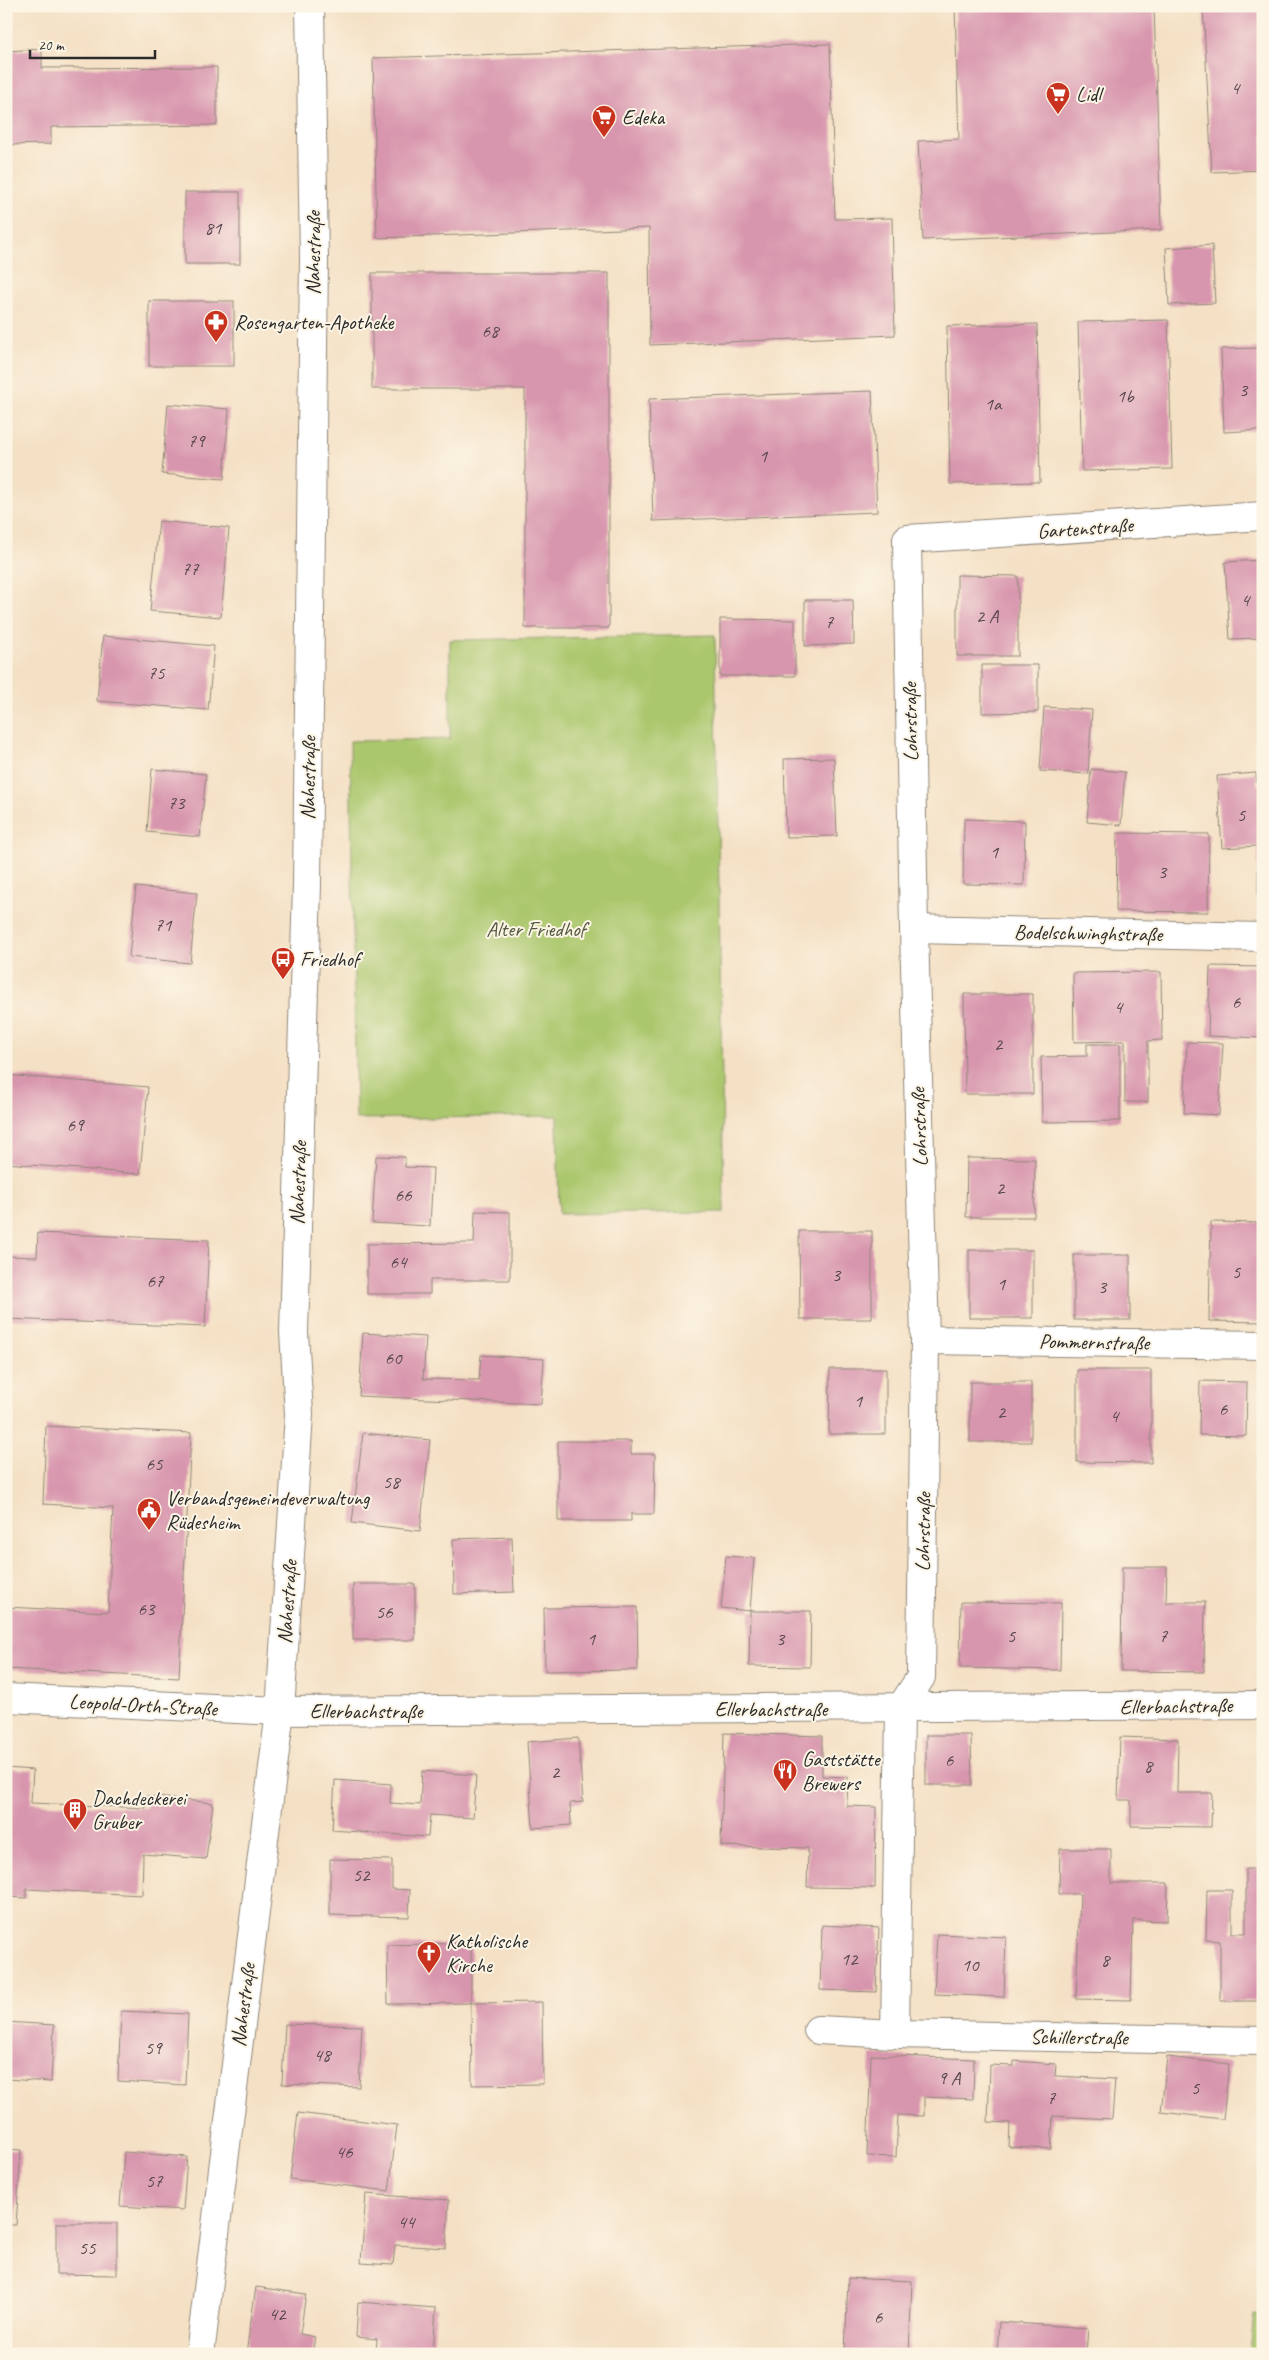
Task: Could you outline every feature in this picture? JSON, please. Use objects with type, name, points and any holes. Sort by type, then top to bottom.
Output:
[{"type":"street","name":"Nahestraße","points":[[200,2354],[280,1711],[299,1414],[294,1332],[306,885],[313,278],[310,6]]},
{"type":"street","name":"Gartenstraße","points":[[907,539],[1263,516]]},
{"type":"street","name":"Lohrstraße","points":[[900,1709],[921,1677],[925,1340],[914,929],[907,539]]},
{"type":"street","name":"Bodelschwinghstraße","points":[[914,929],[1263,937]]},
{"type":"street","name":"Pommernstraße","points":[[925,1340],[1263,1344]]},
{"type":"street","name":"Leopold-Orth-Straße","points":[[6,1698],[280,1711]]},
{"type":"street","name":"Ellerbachstraße","points":[[280,1711],[900,1709],[1263,1705]]},
{"type":"street","points":[[895,2034],[900,1709]]},
{"type":"street","name":"Schillerstraße","points":[[818,2030],[895,2034],[1263,2041]]},
{"type":"green space","name":"Alter Friedhof","points":[[715,635],[724,1212],[559,1214],[557,1116],[356,1119],[350,741],[450,739],[450,640]]},
{"type":"green space","points":[[1254,2315],[1263,2316],[1263,2354],[1250,2354]]},
{"type":"building","name":"Lidl","points":[[955,6],[1154,6],[1161,230],[923,240],[918,141],[959,139]]},
{"type":"building","points":[[1203,6],[1263,6],[1263,170],[1212,172]]},
{"type":"building","name":"Edeka","points":[[830,44],[835,219],[892,218],[895,335],[650,345],[649,228],[377,238],[373,58]]},
{"type":"building","points":[[42,49],[42,68],[217,67],[217,125],[51,127],[51,144],[6,145],[6,51]]},
{"type":"building","points":[[185,192],[240,192],[240,264],[185,264]]},
{"type":"building","points":[[1212,245],[1215,303],[1169,305],[1166,248]]},
{"type":"building","points":[[372,273],[609,273],[609,628],[525,628],[525,389],[372,389]]},
{"type":"building","points":[[149,301],[234,301],[234,366],[149,366]]},
{"type":"building","points":[[1168,320],[1172,469],[1082,471],[1078,322]]},
{"type":"building","points":[[1037,324],[1040,482],[950,484],[947,326]]},
{"type":"building","points":[[1263,348],[1263,430],[1224,432],[1221,349]]},
{"type":"building","points":[[872,391],[877,512],[653,521],[649,399]]},
{"type":"building","points":[[168,404],[229,409],[224,479],[162,474]]},
{"type":"building","points":[[159,521],[229,528],[221,617],[150,611]]},
{"type":"building","points":[[1263,560],[1263,638],[1230,639],[1225,562]]},
{"type":"building","points":[[957,575],[1018,576],[1018,656],[957,656]]},
{"type":"building","points":[[805,600],[853,600],[854,644],[805,646]]},
{"type":"building","points":[[720,619],[795,620],[795,676],[720,676]]},
{"type":"building","points":[[103,636],[214,646],[208,710],[97,701]]},
{"type":"building","points":[[982,665],[1038,665],[1038,712],[982,713]]},
{"type":"building","points":[[1044,707],[1092,710],[1088,774],[1040,771]]},
{"type":"building","points":[[834,758],[837,836],[786,837],[784,759]]},
{"type":"building","points":[[152,769],[206,774],[200,837],[147,832]]},
{"type":"building","points":[[1091,769],[1125,772],[1121,825],[1087,822]]},
{"type":"building","points":[[1256,773],[1257,785],[1263,785],[1263,915],[1258,915],[1258,846],[1222,848],[1217,776]]},
{"type":"building","points":[[964,819],[1025,821],[1024,885],[963,884]]},
{"type":"building","points":[[1117,833],[1209,834],[1208,912],[1116,911]]},
{"type":"building","points":[[136,887],[197,893],[190,963],[129,957]]},
{"type":"building","points":[[1210,966],[1263,967],[1263,1038],[1208,1036]]},
{"type":"building","points":[[1161,972],[1162,1040],[1148,1041],[1148,1102],[1125,1102],[1125,1041],[1074,1042],[1073,973]]},
{"type":"building","points":[[964,994],[1033,994],[1033,1094],[965,1094]]},
{"type":"building","points":[[1187,1042],[1223,1043],[1219,1115],[1184,1113]]},
{"type":"building","points":[[1087,1044],[1120,1044],[1120,1121],[1042,1122],[1041,1057],[1087,1056]]},
{"type":"building","points":[[6,1075],[148,1087],[140,1174],[6,1163]]},
{"type":"building","points":[[376,1156],[405,1157],[405,1167],[433,1168],[430,1226],[372,1223]]},
{"type":"building","points":[[967,1158],[1035,1159],[1034,1217],[966,1217]]},
{"type":"building","points":[[475,1211],[510,1212],[510,1280],[430,1280],[430,1294],[367,1294],[367,1244],[474,1243]]},
{"type":"building","points":[[1211,1222],[1263,1223],[1263,1322],[1209,1321]]},
{"type":"building","points":[[799,1231],[872,1231],[872,1319],[800,1319]]},
{"type":"building","points":[[38,1233],[209,1240],[205,1327],[6,1319],[6,1256],[37,1257]]},
{"type":"building","points":[[969,1250],[1033,1250],[1033,1318],[969,1318]]},
{"type":"building","points":[[1074,1255],[1130,1255],[1130,1320],[1074,1320]]},
{"type":"building","points":[[363,1333],[426,1337],[423,1379],[479,1380],[481,1355],[544,1359],[541,1404],[359,1396]]},
{"type":"building","points":[[830,1369],[886,1369],[886,1434],[829,1434]]},
{"type":"building","points":[[1077,1370],[1151,1370],[1151,1463],[1077,1462]]},
{"type":"building","points":[[1200,1381],[1247,1382],[1246,1436],[1199,1435]]},
{"type":"building","points":[[970,1382],[1031,1382],[1031,1442],[970,1442]]},
{"type":"building","name":"Verbandsgemeindeverwaltung Rüdesheim","points":[[46,1426],[191,1433],[179,1678],[6,1669],[6,1607],[108,1612],[113,1508],[43,1504]]},
{"type":"building","points":[[363,1433],[430,1440],[420,1531],[352,1523]]},
{"type":"building","points":[[558,1441],[631,1441],[631,1454],[655,1454],[654,1514],[631,1514],[631,1521],[558,1521]]},
{"type":"building","points":[[512,1537],[514,1592],[454,1594],[453,1539]]},
{"type":"building","points":[[726,1556],[754,1558],[750,1611],[721,1608]]},
{"type":"building","points":[[1122,1567],[1167,1567],[1166,1602],[1205,1602],[1204,1672],[1121,1671]]},
{"type":"building","points":[[353,1584],[415,1584],[415,1640],[353,1640]]},
{"type":"building","points":[[961,1602],[1061,1603],[1060,1670],[960,1668]]},
{"type":"building","points":[[637,1607],[638,1670],[545,1671],[544,1608]]},
{"type":"building","points":[[750,1611],[811,1611],[810,1667],[749,1666]]},
{"type":"building","name":"Gaststätte Brewers","points":[[724,1733],[822,1736],[822,1776],[848,1777],[847,1806],[876,1807],[875,1888],[807,1887],[808,1848],[721,1846]]},
{"type":"building","points":[[926,1735],[971,1735],[972,1785],[926,1785]]},
{"type":"building","points":[[1120,1737],[1178,1739],[1177,1793],[1212,1793],[1211,1827],[1131,1826],[1131,1800],[1118,1800]]},
{"type":"building","points":[[578,1738],[583,1802],[570,1803],[571,1825],[533,1828],[527,1742]]},
{"type":"building","name":"Dachdeckerei Gruber","points":[[6,1768],[33,1770],[31,1803],[146,1808],[146,1796],[213,1803],[206,1859],[143,1854],[142,1895],[26,1889],[26,1898],[6,1897]]},
{"type":"building","points":[[422,1771],[476,1775],[473,1818],[430,1815],[428,1837],[332,1830],[335,1780],[391,1784],[390,1803],[420,1805]]},
{"type":"building","points":[[1060,1849],[1111,1849],[1111,1883],[1168,1883],[1167,1921],[1133,1920],[1131,2000],[1076,1999],[1080,1894],[1059,1894]]},
{"type":"building","points":[[330,1859],[392,1860],[392,1889],[410,1890],[409,1917],[330,1915]]},
{"type":"building","points":[[1246,1869],[1263,1869],[1263,2001],[1220,2001],[1220,1941],[1206,1940],[1207,1890],[1232,1890],[1232,1933],[1246,1933]]},
{"type":"building","points":[[822,1925],[879,1928],[876,1992],[820,1990]]},
{"type":"building","points":[[937,1934],[1006,1937],[1004,1997],[934,1994]]},
{"type":"building","name":"Katholische Kirche","points":[[471,1943],[471,2003],[388,2004],[387,1945]]},
{"type":"building","points":[[542,2002],[543,2084],[472,2085],[471,2003]]},
{"type":"building","points":[[121,2011],[188,2014],[185,2085],[118,2081]]},
{"type":"building","points":[[6,2022],[54,2025],[51,2082],[6,2079]]},
{"type":"building","points":[[285,2024],[362,2026],[359,2087],[282,2084]]},
{"type":"building","points":[[871,2055],[974,2059],[973,2099],[924,2097],[924,2116],[898,2115],[896,2157],[867,2156]]},
{"type":"building","points":[[1167,2057],[1229,2064],[1223,2119],[1161,2112]]},
{"type":"building","points":[[1014,2061],[1056,2064],[1055,2076],[1115,2079],[1112,2119],[1053,2116],[1051,2149],[1009,2147],[1010,2123],[988,2122],[990,2065],[1014,2066]]},
{"type":"building","points":[[298,2113],[397,2125],[389,2191],[290,2179]]},
{"type":"building","points":[[6,2149],[21,2150],[16,2225],[6,2225]]},
{"type":"building","points":[[124,2152],[187,2157],[183,2210],[120,2206]]},
{"type":"building","points":[[366,2194],[449,2200],[446,2248],[395,2245],[393,2265],[361,2263]]},
{"type":"building","points":[[56,2223],[117,2223],[117,2275],[56,2274]]},
{"type":"building","points":[[848,2278],[912,2281],[909,2354],[845,2354]]},
{"type":"building","points":[[256,2287],[306,2294],[300,2334],[315,2337],[312,2354],[246,2354]]},
{"type":"building","points":[[358,2302],[436,2308],[433,2354],[376,2354],[377,2339],[356,2337]]},
{"type":"building","points":[[999,2322],[1088,2328],[1086,2354],[997,2354]]},
{"type":"place","name":"Lidl","points":[[1058,115]]},
{"type":"place","name":"Edeka","points":[[604,138]]},
{"type":"place","name":"Rosengarten-Apotheke","points":[[216,343]]},
{"type":"place","name":"Friedhof","points":[[283,980]]},
{"type":"place","name":"Verbandsgemeindeverwaltung Rüdesheim","points":[[149,1531]]},
{"type":"place","name":"Gaststätte Brewers","points":[[785,1792]]},
{"type":"place","name":"Dachdeckerei Gruber","points":[[75,1831]]},
{"type":"place","name":"Katholische Kirche","points":[[429,1974]]}]
